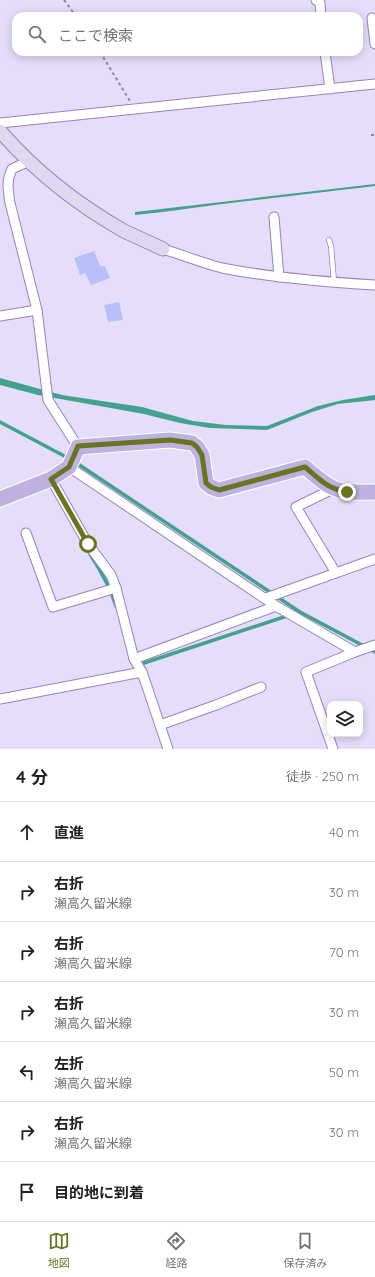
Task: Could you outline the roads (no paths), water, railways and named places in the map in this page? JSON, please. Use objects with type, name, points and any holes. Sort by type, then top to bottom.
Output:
[{"type":"main road","points":[[0,499],[51,479],[73,458],[170,440],[192,443],[197,447],[202,455],[206,483],[219,490],[305,467],[333,489],[347,492],[375,492]]},
{"type":"street","points":[[316,0],[320,3],[321,12]]},
{"type":"street","points":[[373,18],[375,44]]},
{"type":"street","points":[[326,56],[330,89]]},
{"type":"street","points":[[0,123],[375,84]]},
{"type":"street","points":[[0,131],[29,161],[63,190],[94,213],[125,231],[163,249],[221,267],[279,277],[375,284]]},
{"type":"street","points":[[29,161],[12,169],[8,176],[7,186],[18,241],[37,310],[48,400],[73,458],[276,606],[355,652]]},
{"type":"street","points":[[274,217],[279,277]]},
{"type":"street","points":[[0,316],[37,310]]},
{"type":"street","points":[[51,479],[88,544],[111,575],[116,588],[134,659],[142,672],[168,749]]},
{"type":"street","points":[[333,489],[296,507],[336,573]]},
{"type":"street","points":[[26,533],[53,607],[116,588]]},
{"type":"street","points":[[266,598],[375,559]]},
{"type":"street","points":[[134,659],[276,606]]},
{"type":"street","points":[[333,749],[306,672],[375,645]]},
{"type":"street","points":[[0,698],[142,672]]},
{"type":"street","points":[[160,725],[262,687]]},
{"type":"lane","points":[[329,240],[331,246],[334,282]]},
{"type":"waterway","points":[[0,422],[70,459]]},
{"type":"waterway","points":[[75,462],[300,612],[375,652]]},
{"type":"waterway","points":[[90,554],[105,579],[116,606]]},
{"type":"waterway","points":[[138,665],[290,615]]}]
